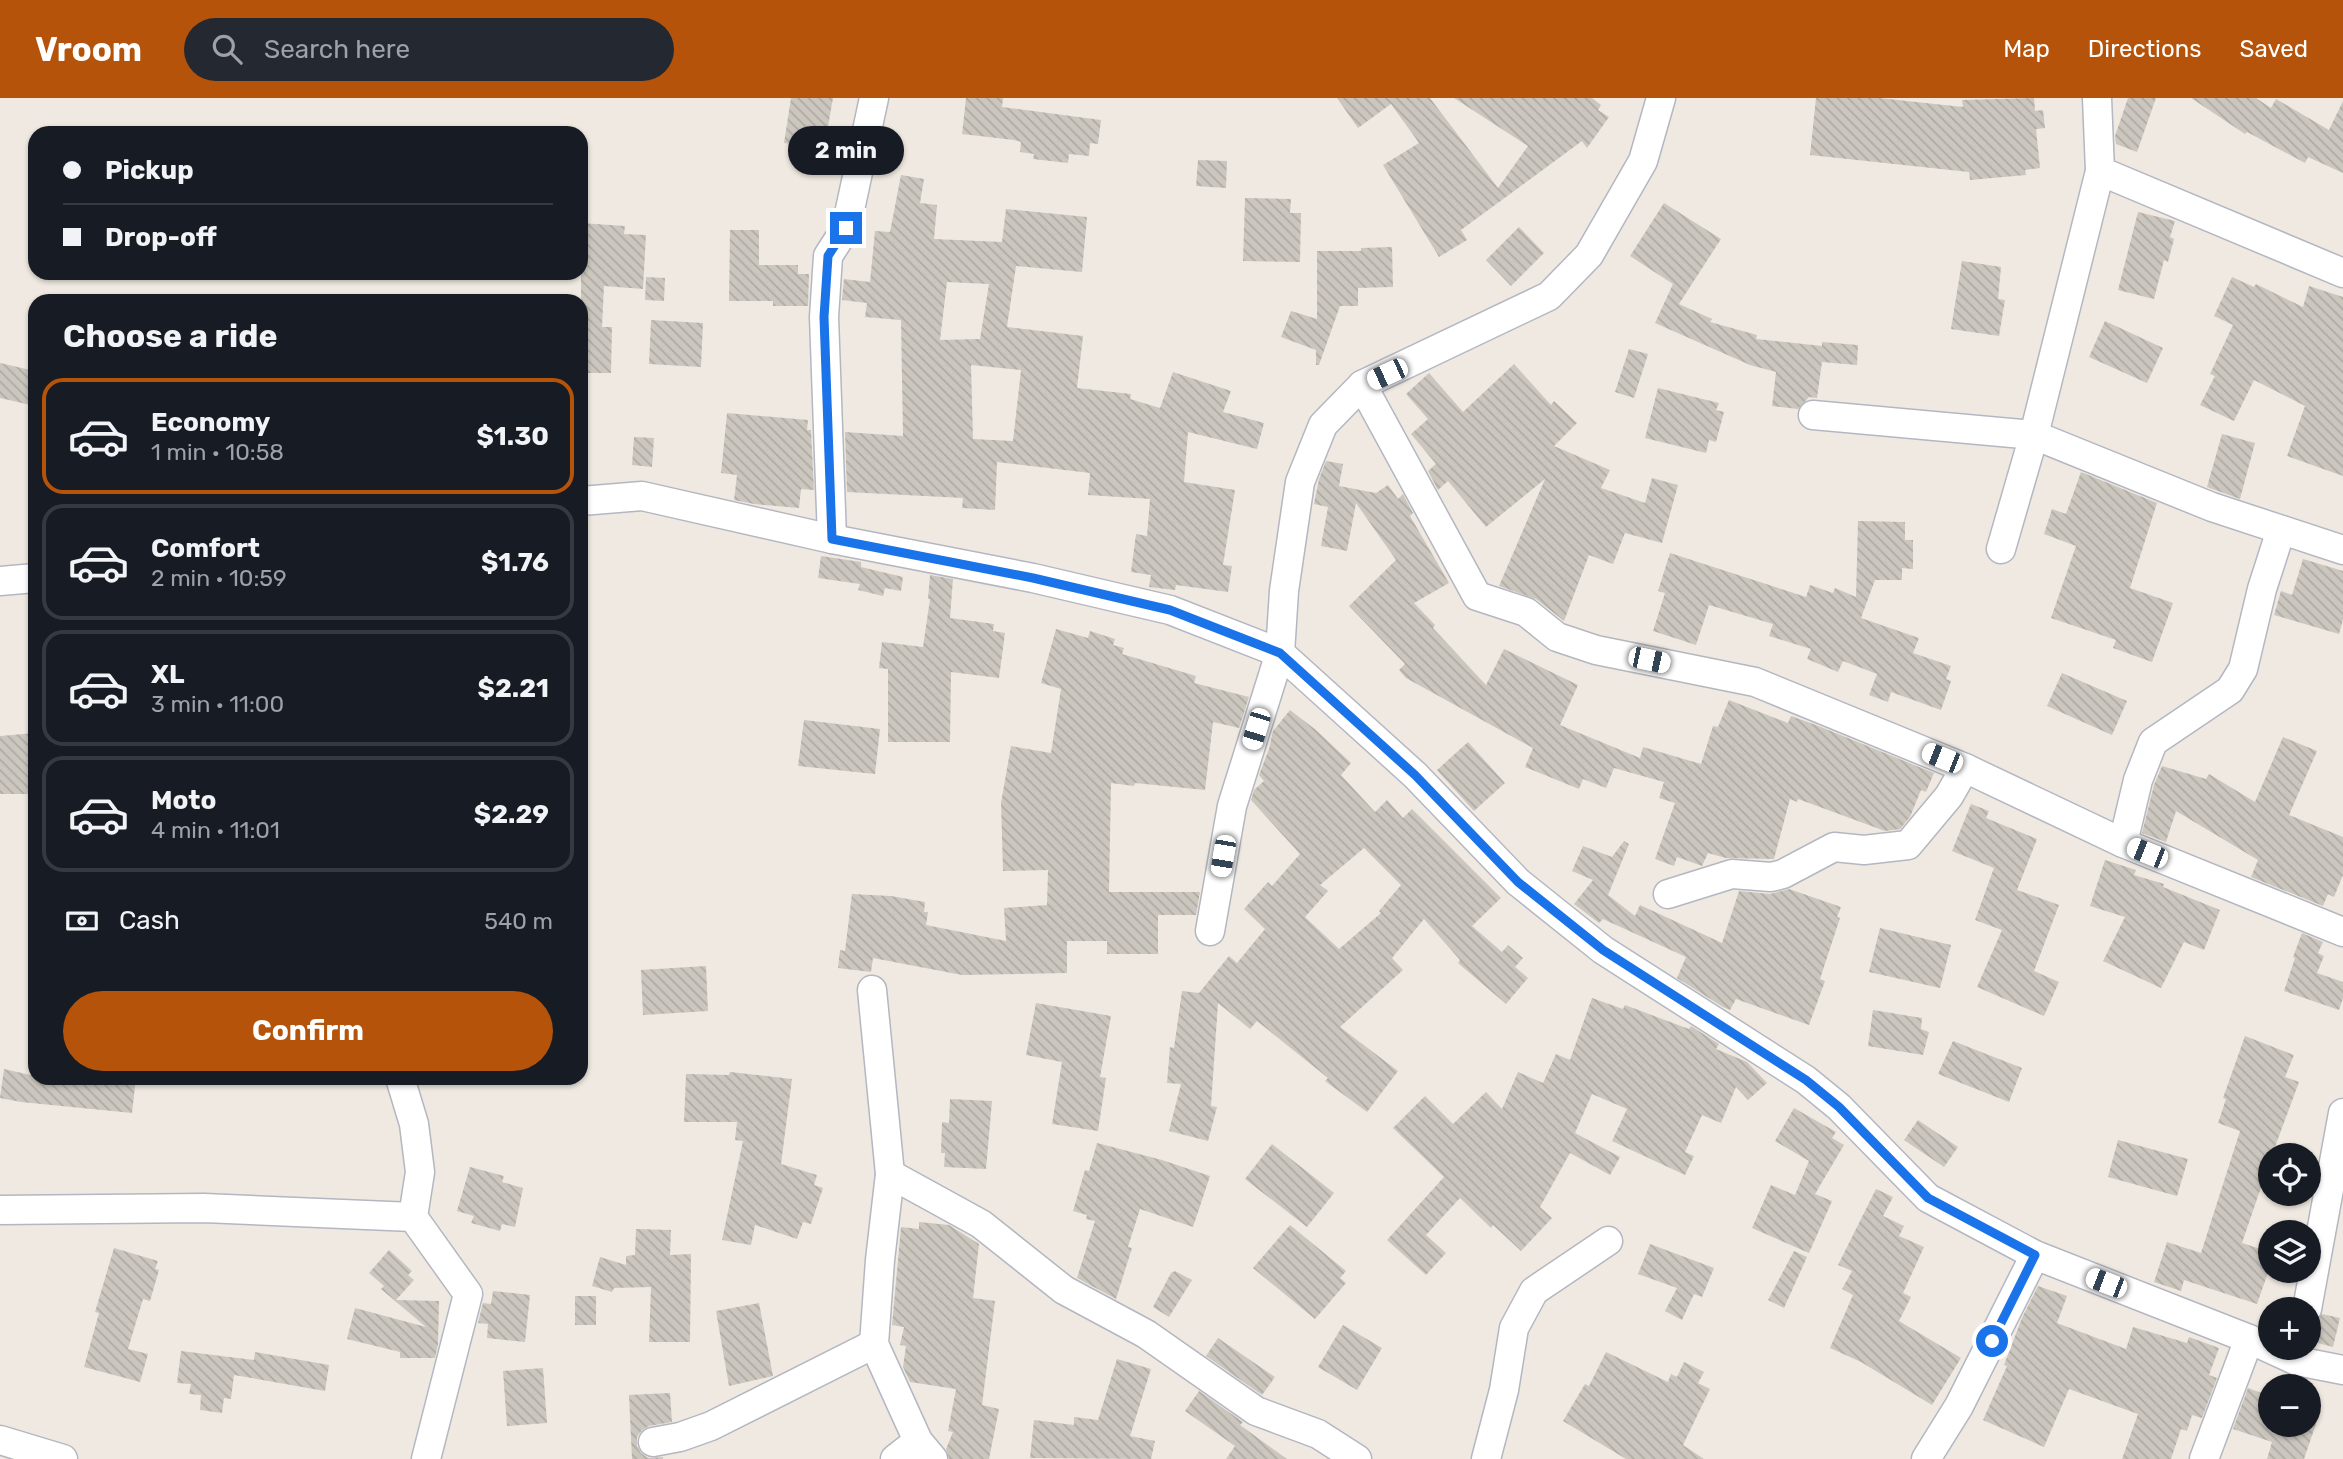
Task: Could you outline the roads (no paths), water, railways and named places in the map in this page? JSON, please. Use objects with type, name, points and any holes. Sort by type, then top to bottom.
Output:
[{"type":"street","points":[[832,539],[824,317],[828,256],[846,228],[874,98]]},
{"type":"street","points":[[1210,931],[1232,806],[1280,653],[1284,591],[1300,482],[1323,425],[1362,385],[1549,296],[1589,255],[1643,160],[1661,98]]},
{"type":"street","points":[[2001,549],[2034,435],[2100,171],[2097,98]]},
{"type":"street","points":[[2100,171],[2343,272]]},
{"type":"street","points":[[1362,385],[1478,596],[1526,612],[1557,637],[1596,650],[1755,682],[1965,768],[2123,843],[2343,932]]},
{"type":"street","points":[[1814,415],[2034,435],[2212,507],[2343,550]]},
{"type":"street","points":[[588,500],[642,496],[832,539],[1033,578],[1170,610],[1280,653],[1415,775],[1518,882],[1603,950],[1806,1080],[1839,1107],[1928,1198],[2035,1255],[2258,1342]]},
{"type":"street","points":[[2123,843],[2138,780],[2153,742],[2230,690],[2243,669],[2262,589],[2281,530]]},
{"type":"street","points":[[0,581],[28,579]]},
{"type":"street","points":[[1668,894],[1732,874],[1771,877],[1783,874],[1834,847],[1864,850],[1908,845],[1949,796],[1965,768]]},
{"type":"street","points":[[872,990],[890,1174],[874,1344],[925,1450],[895,1459]]},
{"type":"street","points":[[402,1085],[414,1124],[421,1172],[413,1217],[468,1294],[426,1459]]},
{"type":"street","points":[[2309,1297],[2343,1112]]},
{"type":"street","points":[[890,1174],[981,1224],[1064,1290],[1146,1334],[1256,1411],[1318,1434],[1357,1459]]},
{"type":"street","points":[[0,1210],[204,1208],[413,1217]]},
{"type":"street","points":[[1486,1459],[1504,1390],[1514,1328],[1534,1291],[1608,1241]]},
{"type":"street","points":[[1926,1459],[1959,1406],[2035,1255]]},
{"type":"street","points":[[2204,1459],[2249,1339]]},
{"type":"street","points":[[653,1442],[680,1437],[711,1426],[874,1344]]},
{"type":"street","points":[[2315,1360],[2343,1370]]},
{"type":"street","points":[[0,1440],[63,1459]]}]
